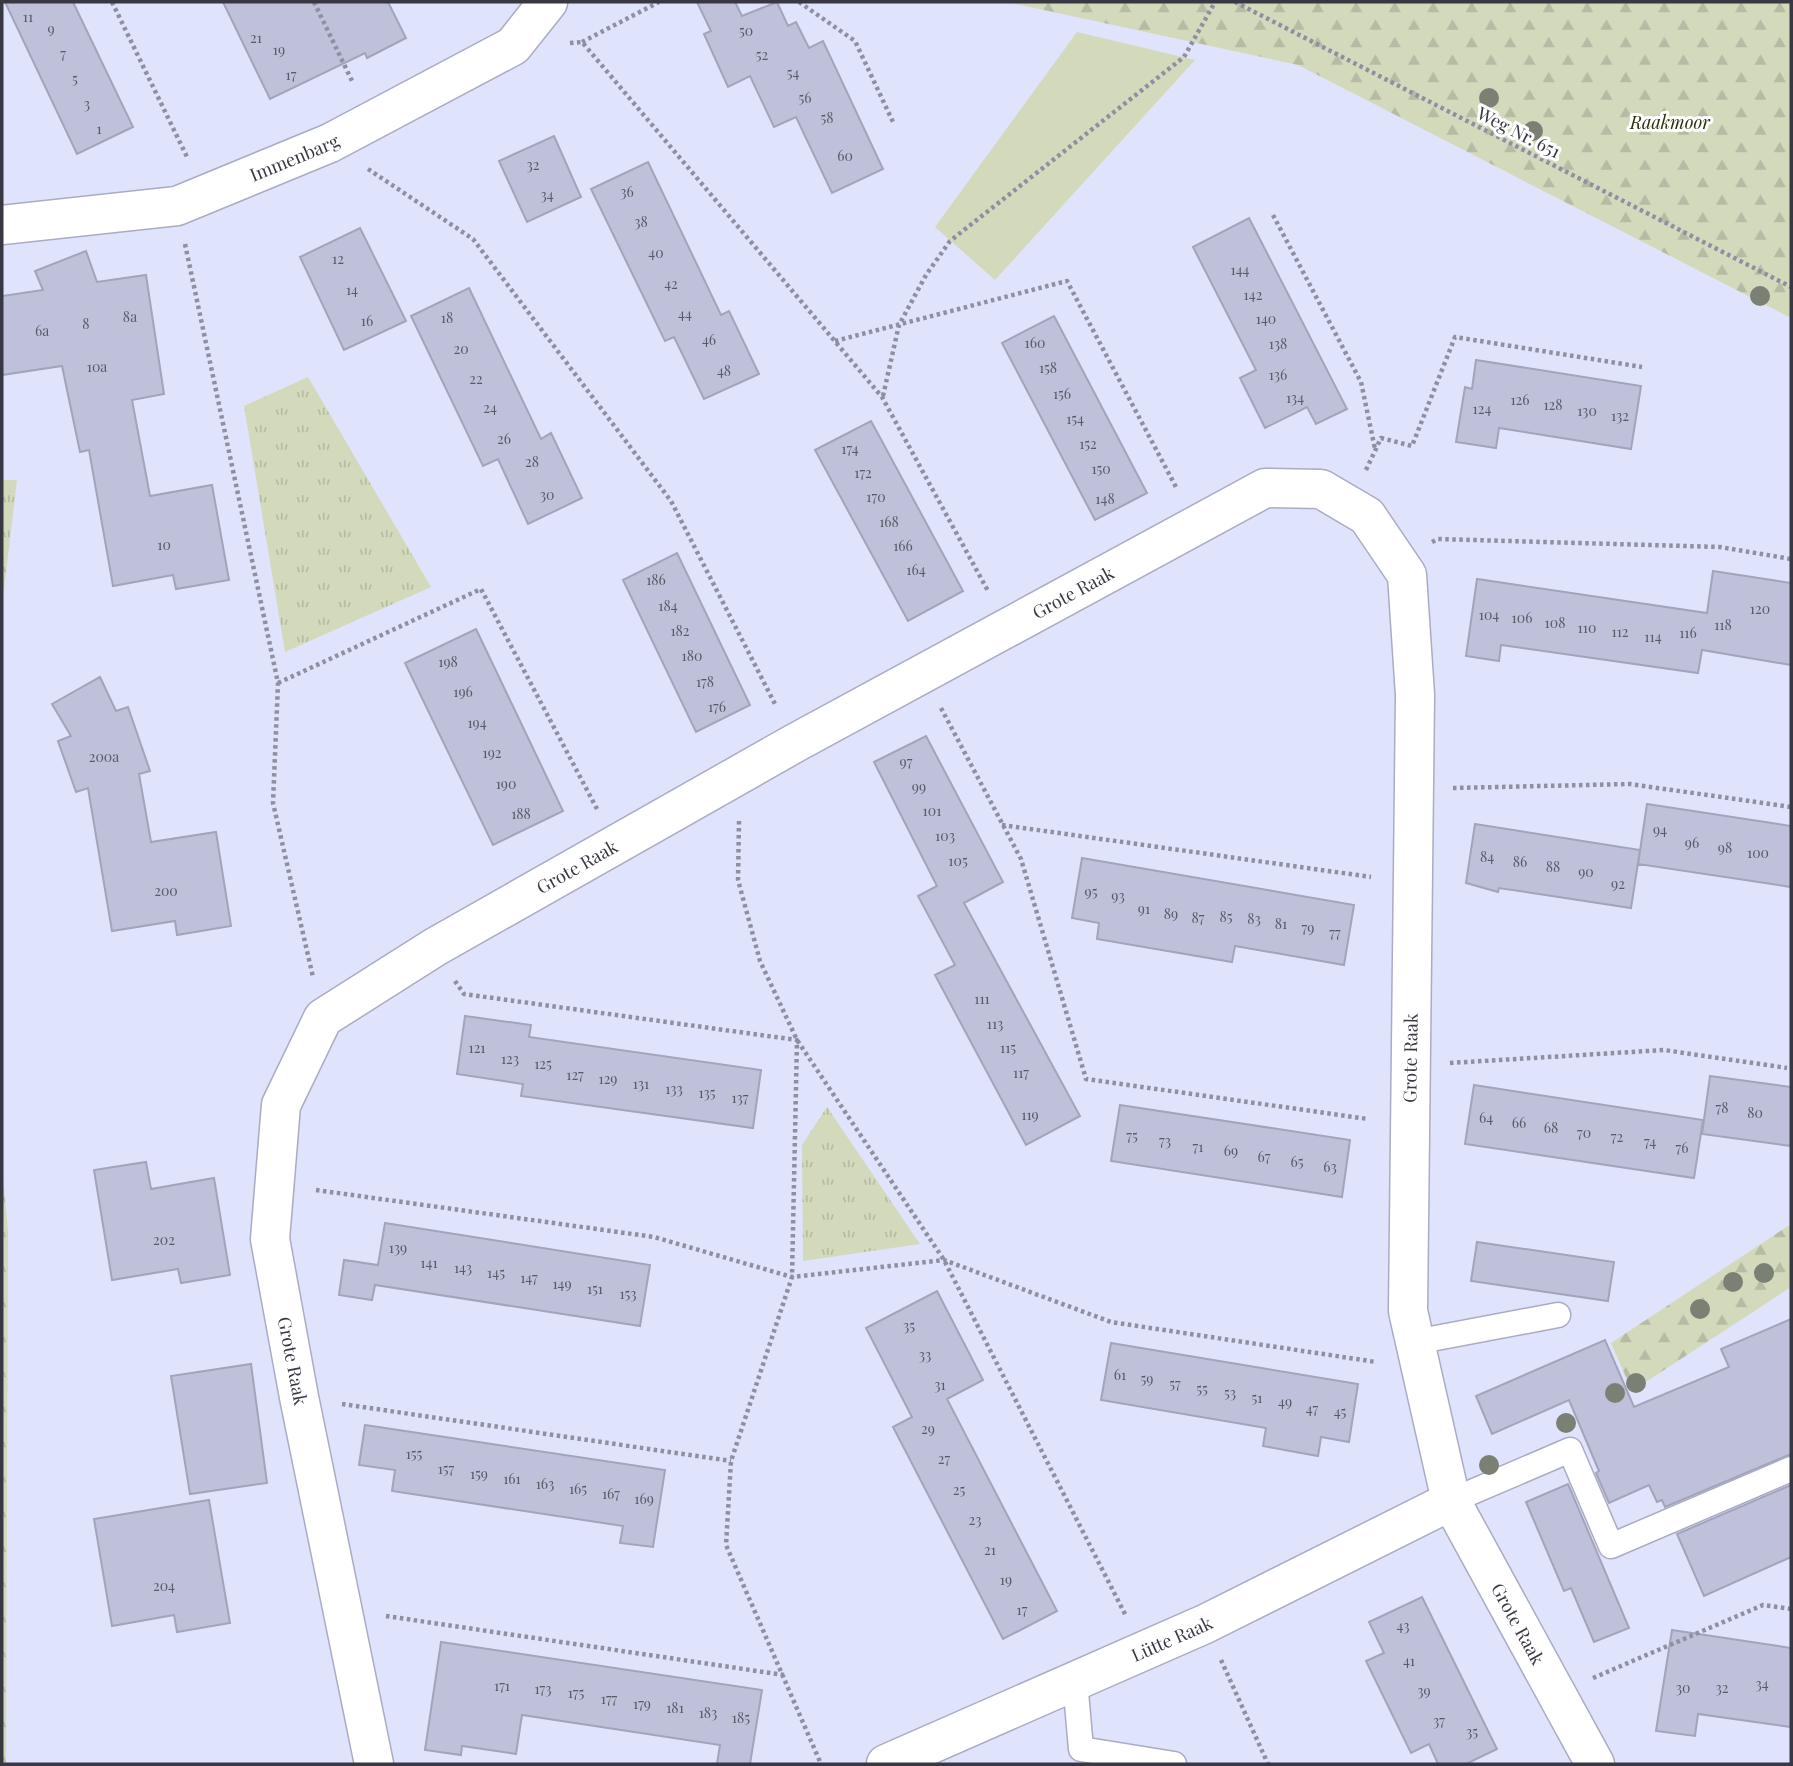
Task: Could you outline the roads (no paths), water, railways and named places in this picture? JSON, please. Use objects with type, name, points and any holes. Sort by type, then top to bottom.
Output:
[{"type":"street","name":"Immenbarg","points":[[2,225],[191,200],[330,143],[513,46],[548,2]]},
{"type":"street","name":"Grote Raak","points":[[374,1764],[299,1397],[270,1239],[281,1105],[323,1018],[435,947],[795,743],[1265,488],[1321,489],[1367,516],[1408,575],[1415,695],[1408,1311],[1451,1501],[1595,1764]]},
{"type":"street","name":"Lütte Raak","points":[[886,1764],[1205,1624],[1451,1501]]},
{"type":"lane","points":[[1418,1355],[1558,1315]]},
{"type":"lane","points":[[1451,1501],[1570,1450],[1611,1546],[1791,1469]]},
{"type":"lane","points":[[1075,1681],[1081,1749],[1174,1764]]},
{"type":"park label","name":"Raakmoor","points":[[1670,122]]}]
